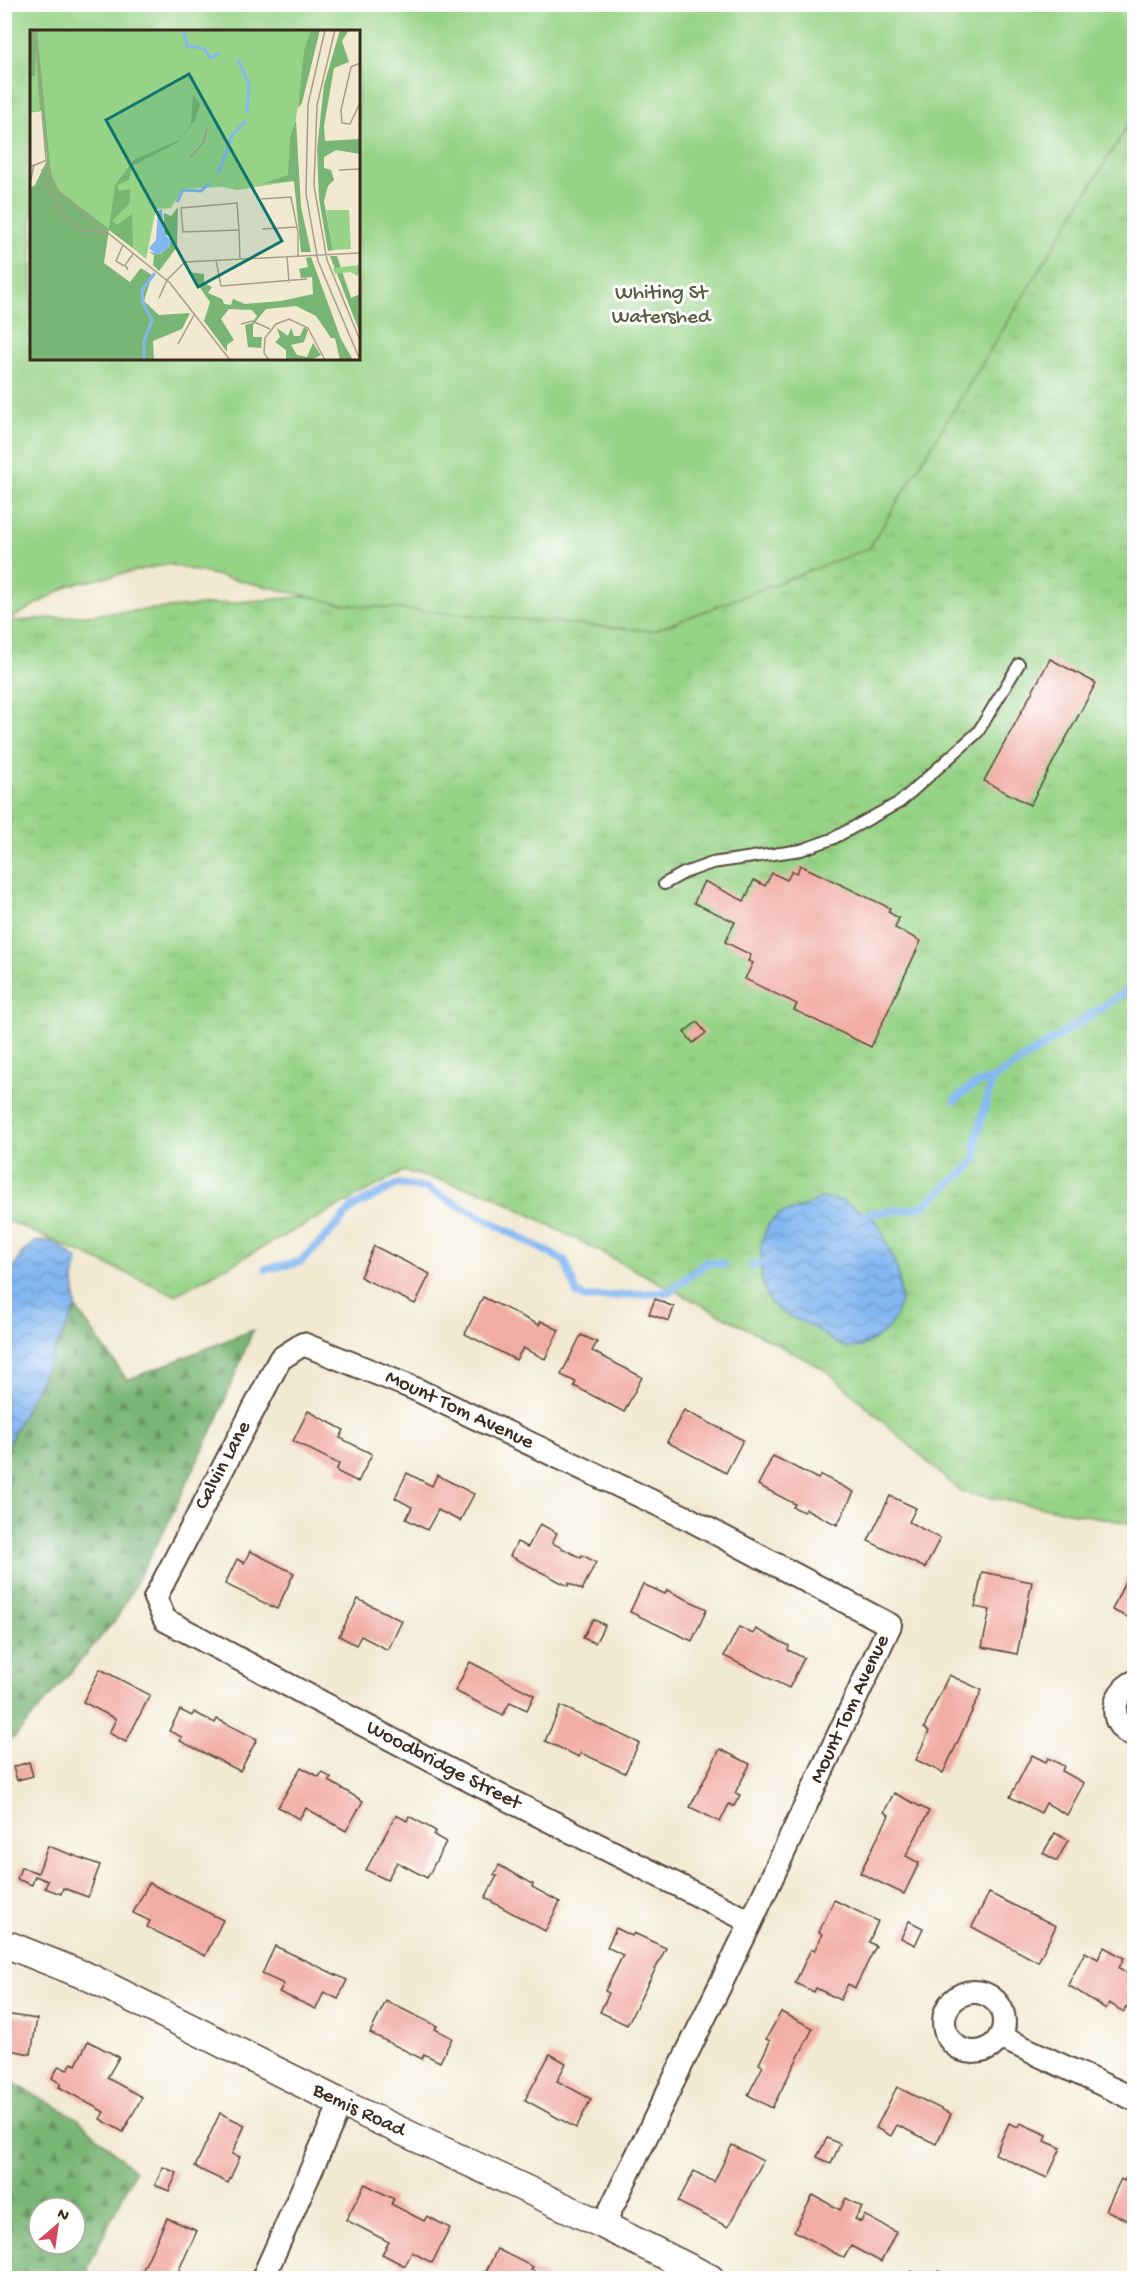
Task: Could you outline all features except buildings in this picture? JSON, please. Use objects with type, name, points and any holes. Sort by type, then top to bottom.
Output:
[{"type":"street","name":"Mount Tom Avenue","points":[[299,1346],[303,1344],[413,1388],[689,1519],[890,1625],[751,1922],[603,2225]]},
{"type":"street","name":"Calvin Lane","points":[[157,1593],[280,1359],[299,1346]]},
{"type":"street","name":"Woodbridge Street","points":[[157,1593],[155,1598],[165,1620],[461,1776],[751,1922]]},
{"type":"street","points":[[1134,1682],[1118,1695],[1115,1713],[1123,1730],[1134,1736]]},
{"type":"street","name":"Bemis Road","points":[[4,1946],[11,1946],[91,1978],[341,2103],[603,2225],[710,2278]]},
{"type":"street","points":[[999,2037],[1134,2099]]},
{"type":"street","points":[[264,2278],[341,2103]]},
{"type":"lane","points":[[664,885],[684,873],[712,862],[801,850],[832,839],[900,802],[978,732],[1019,664]]},
{"type":"green space","name":"Whiting St Watershed","points":[[5,4],[1134,5],[1134,115],[869,548],[653,631],[342,604],[167,564],[70,585],[5,622]]},
{"type":"green space","points":[[1134,115],[1134,1524],[961,1492],[826,1370],[488,1193],[404,1171],[175,1295],[9,1221],[5,1225],[5,622],[869,548]]},
{"type":"green space","points":[[76,1308],[127,1380],[253,1330],[218,1418],[166,1527],[117,1618],[15,1737],[5,1740],[5,1450]]},
{"type":"green space","points":[[4,2078],[77,2118],[135,2171],[88,2267],[90,2278],[5,2278]]},
{"type":"water","points":[[821,1198],[843,1201],[878,1223],[898,1271],[901,1301],[894,1319],[883,1334],[861,1347],[847,1348],[813,1327],[789,1316],[770,1303],[762,1280],[761,1244],[768,1225],[779,1214],[801,1208]]},
{"type":"water","points":[[49,1241],[63,1248],[78,1260],[74,1279],[76,1308],[5,1450],[5,1283],[22,1253],[35,1242]]},
{"type":"waterway","points":[[858,1217],[923,1206],[972,1165],[976,1158],[976,1140],[992,1080],[1134,986]]},
{"type":"waterway","points":[[955,1100],[977,1084],[992,1080]]},
{"type":"waterway","points":[[266,1269],[300,1262],[353,1207],[398,1184],[426,1188],[565,1261],[577,1293],[585,1298],[669,1292],[707,1262],[723,1264]]},
{"type":"waterway","points":[[752,1266],[771,1259]]}]
